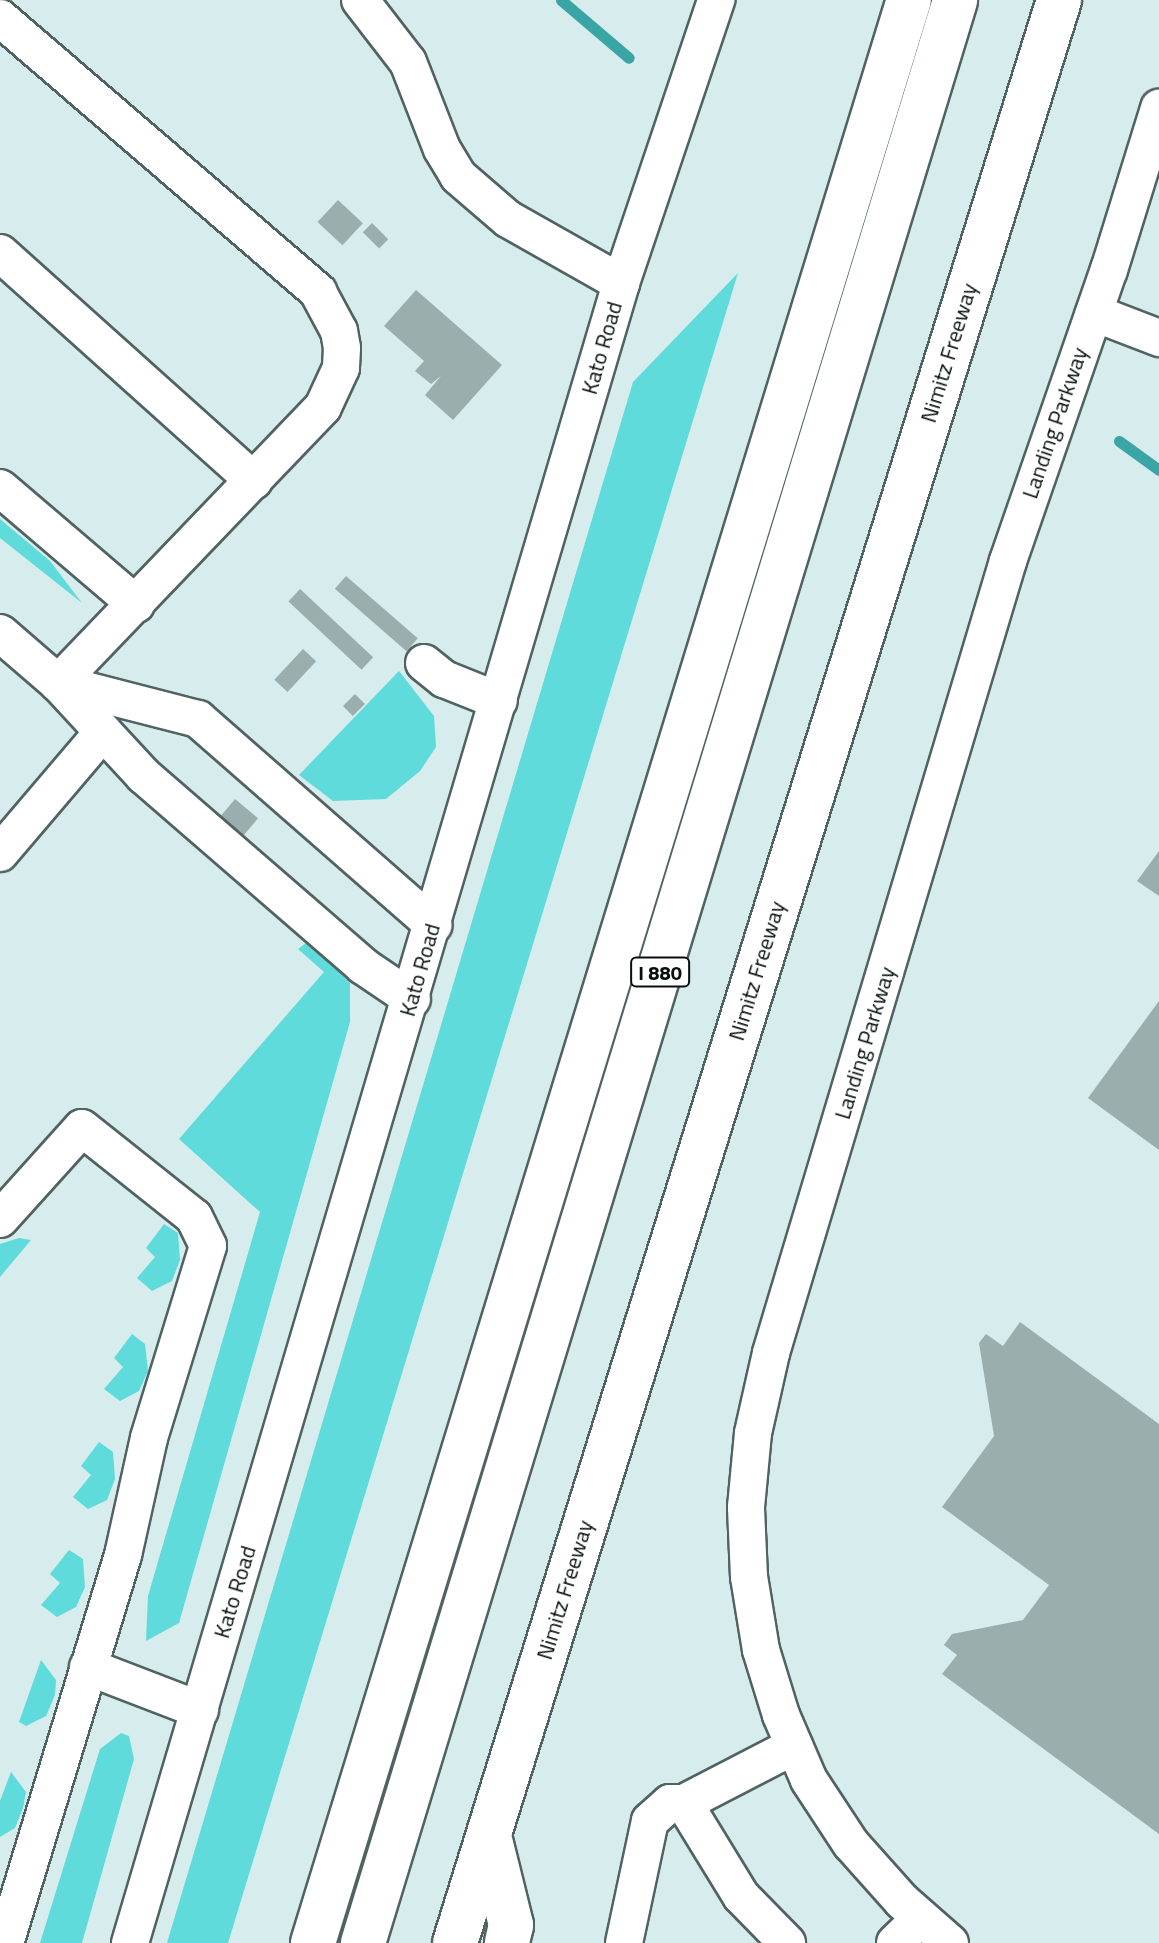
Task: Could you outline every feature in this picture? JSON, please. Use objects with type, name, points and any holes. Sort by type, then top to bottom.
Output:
[{"type":"highway","name":"I 880","points":[[313,1943],[909,0]]},
{"type":"highway","name":"I 880","points":[[363,1943],[955,0]]},
{"type":"highway","name":"Nimitz Freeway","points":[[455,1943],[1059,0]]},
{"type":"highway","points":[[489,1835],[511,1925],[507,1943]]},
{"type":"street","points":[[360,0],[408,62],[442,149],[458,176],[508,219],[621,283]]},
{"type":"street","name":"Kato Road","points":[[130,1943],[412,999],[621,283],[716,0]]},
{"type":"street","points":[[0,18],[318,292],[329,310],[342,348],[335,387],[323,407],[58,683]]},
{"type":"street","name":"Landing Parkway","points":[[950,1943],[921,1918],[851,1844],[809,1780],[794,1746],[761,1650],[749,1577],[746,1507],[753,1433],[771,1353],[1008,561],[1094,313],[1159,108]]},
{"type":"street","points":[[0,253],[254,481]]},
{"type":"street","points":[[1094,313],[1159,338]]},
{"type":"street","points":[[0,488],[136,604]]},
{"type":"street","points":[[0,633],[58,683],[103,732],[231,852],[363,966],[412,999]]},
{"type":"street","points":[[424,663],[444,679],[499,701]]},
{"type":"street","points":[[58,683],[198,719],[433,925]]},
{"type":"street","points":[[0,853],[103,732]]},
{"type":"street","points":[[0,1219],[82,1128],[194,1217],[208,1246],[88,1667],[5,1943]]},
{"type":"street","points":[[88,1667],[200,1710]]},
{"type":"street","points":[[624,1943],[650,1821],[670,1803],[684,1803],[794,1746]]},
{"type":"street","points":[[684,1803],[741,1896],[787,1943]]},
{"type":"street","points":[[895,1943],[921,1918]]},
{"type":"shaded area","points":[[738,273],[228,1943],[167,1943],[633,382]]},
{"type":"shaded area","points":[[0,519],[50,561],[82,603],[0,538]]},
{"type":"shaded area","points":[[399,671],[434,716],[436,747],[420,771],[386,799],[333,801],[299,775]]},
{"type":"shaded area","points":[[310,940],[350,983],[350,1022],[179,1623],[146,1641],[148,1596],[260,1212],[179,1139],[324,972],[298,949]]},
{"type":"shaded area","points":[[164,1224],[178,1233],[180,1260],[172,1281],[152,1291],[137,1278],[155,1257],[146,1248]]},
{"type":"shaded area","points":[[19,1238],[31,1240],[0,1277],[0,1244]]},
{"type":"shaded area","points":[[132,1334],[145,1344],[148,1371],[139,1391],[120,1401],[104,1389],[123,1367],[114,1358]]},
{"type":"shaded area","points":[[99,1442],[113,1452],[115,1479],[107,1500],[88,1509],[73,1497],[91,1475],[81,1466]]},
{"type":"shaded area","points":[[69,1550],[83,1559],[85,1587],[76,1607],[57,1617],[41,1605],[60,1583],[50,1574]]},
{"type":"shaded area","points":[[41,1660],[56,1680],[55,1695],[46,1716],[26,1726],[19,1722]]},
{"type":"shaded area","points":[[121,1733],[129,1736],[134,1759],[82,1943],[40,1943],[100,1749]]},
{"type":"shaded area","points":[[11,1772],[26,1792],[15,1828],[0,1837],[0,1801]]},
{"type":"building","points":[[338,200],[363,223],[342,245],[318,222]]},
{"type":"building","points":[[372,223],[388,239],[379,248],[363,232]]},
{"type":"building","points":[[416,290],[502,365],[453,420],[425,395],[441,376],[431,384],[415,371],[424,361],[384,326]]},
{"type":"building","points":[[346,576],[418,638],[407,651],[335,589]]},
{"type":"building","points":[[300,589],[373,657],[362,670],[288,601]]},
{"type":"building","points":[[303,649],[316,661],[288,692],[274,680]]},
{"type":"building","points":[[355,694],[365,704],[353,716],[343,706]]},
{"type":"building","points":[[235,799],[258,818],[240,840],[217,820]]},
{"type":"building","points":[[1159,851],[1159,896],[1137,881]]},
{"type":"building","points":[[1159,1001],[1159,1150],[1088,1098]]},
{"type":"building","points":[[1020,1322],[1159,1424],[1159,1834],[942,1674],[957,1655],[944,1645],[952,1634],[1023,1620],[1049,1585],[942,1507],[994,1436],[979,1343],[986,1334],[1003,1346]]},
{"type":"waterway","points":[[561,0],[629,58]]},
{"type":"waterway","points":[[1119,441],[1159,470]]}]
